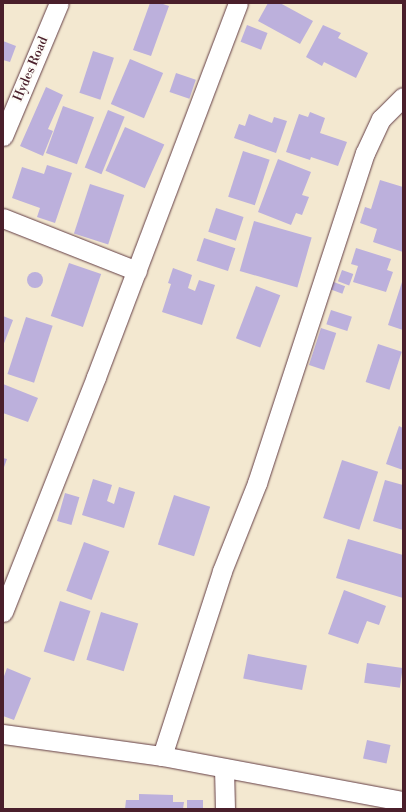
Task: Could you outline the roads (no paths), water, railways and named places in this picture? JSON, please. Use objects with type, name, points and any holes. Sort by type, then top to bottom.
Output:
[{"type":"street","name":"Hydes Road","points":[[3,136],[59,3]]},
{"type":"street","points":[[3,612],[137,271],[238,3]]},
{"type":"street","points":[[162,756],[222,571],[257,482],[365,154],[382,119],[403,97]]},
{"type":"street","points":[[3,218],[137,271]]},
{"type":"street","points":[[3,734],[162,756],[403,801]]},
{"type":"street","points":[[224,768],[225,809]]}]
